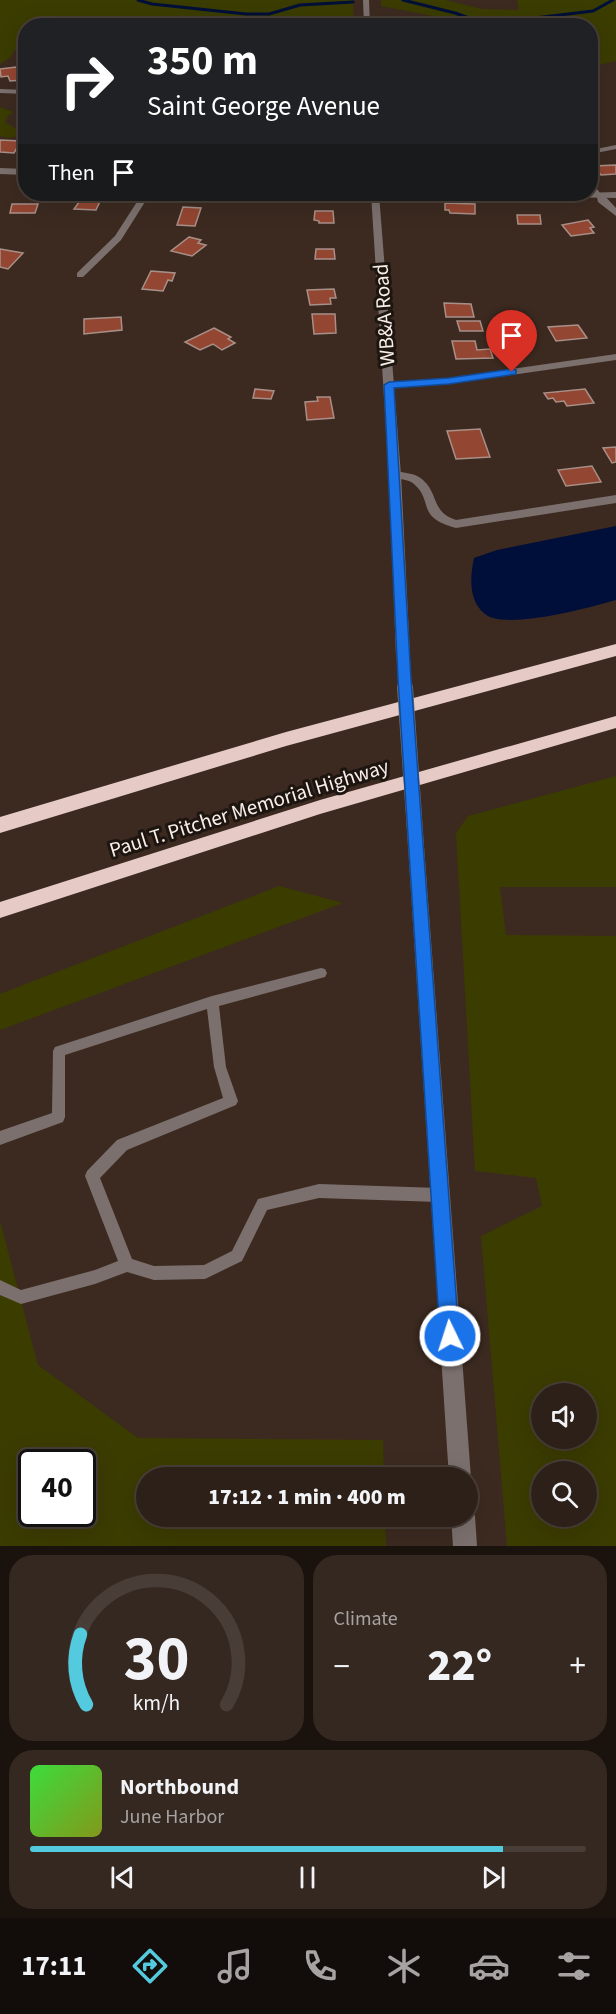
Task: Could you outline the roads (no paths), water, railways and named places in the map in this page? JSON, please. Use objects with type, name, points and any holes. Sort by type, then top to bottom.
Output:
[{"type":"highway","points":[[0,825],[297,736],[616,650]]},
{"type":"highway","name":"Paul T. Pitcher Memorial Highway","points":[[0,910],[320,807],[616,722]]},
{"type":"street","points":[[366,0],[367,18]]},
{"type":"street","points":[[0,171],[18,171]]},
{"type":"street","points":[[616,195],[599,195],[601,200],[616,213]]},
{"type":"street","points":[[80,275],[110,250],[125,232],[142,201]]},
{"type":"street","name":"WB&A Road","points":[[376,201],[389,385],[403,655],[459,1467]]},
{"type":"street","points":[[389,385],[449,381],[616,357]]},
{"type":"street","points":[[394,475],[416,478],[422,483],[436,516],[444,522],[456,524],[616,500]]},
{"type":"street","points":[[464,1527],[465,1546]]},
{"type":"lane","points":[[0,91],[18,92]]},
{"type":"lane","points":[[598,151],[616,147]]},
{"type":"lane","points":[[0,1138],[57,1117],[59,1051],[212,1002],[321,973]]},
{"type":"lane","points":[[127,1265],[92,1176],[122,1144],[231,1101],[220,1066],[212,1002]]},
{"type":"lane","points":[[0,1287],[21,1297],[95,1277],[127,1265],[154,1273],[205,1272],[237,1256],[263,1203],[308,1193],[319,1191],[439,1195]]},
{"type":"water","points":[[616,526],[616,600],[588,608],[529,619],[495,619],[479,609],[473,595],[471,580],[474,558],[497,550]]},
{"type":"waterway","points":[[138,0],[152,4],[246,14],[269,14],[300,5],[353,2]]},
{"type":"waterway","points":[[403,0],[469,18]]},
{"type":"waterway","points":[[535,18],[593,11],[613,0]]}]
